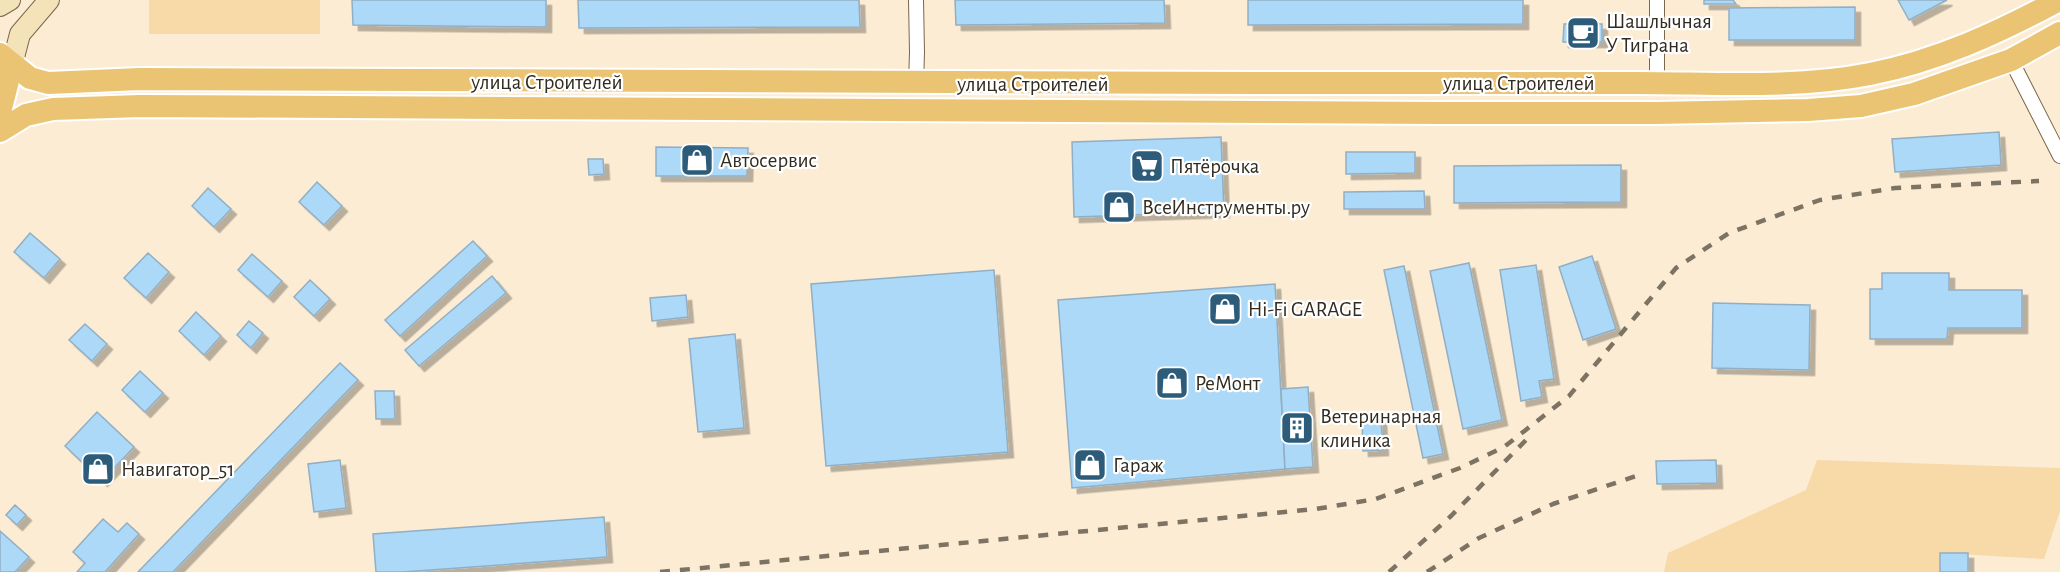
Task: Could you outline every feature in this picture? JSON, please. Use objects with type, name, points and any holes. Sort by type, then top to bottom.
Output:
[{"type":"main road","name":"улица Строителей","points":[[4,61],[30,78],[48,83],[140,79],[916,85],[1335,83],[1746,85],[1830,81],[1911,65],[1989,36],[2060,0]]},
{"type":"main road","name":"улица Строителей","points":[[0,131],[26,115],[53,109],[140,106],[1656,113],[1808,110],[1861,106],[1914,94],[2011,60],[2060,33]]},
{"type":"main road","points":[[2,104],[4,61]]},
{"type":"main road","points":[[527,82],[527,109]]},
{"type":"main road","points":[[623,110],[624,82]]},
{"type":"main road","points":[[1335,83],[1336,111]]},
{"type":"main road","points":[[1656,113],[1657,83]]},
{"type":"main road","points":[[916,85],[916,111]]},
{"type":"street","points":[[0,6],[10,0]]},
{"type":"street","points":[[4,61],[20,34],[49,0]]},
{"type":"street","points":[[916,0],[916,85]]},
{"type":"street","points":[[1657,0],[1657,83]]},
{"type":"street","points":[[2011,60],[2060,156]]},
{"type":"shaded area","points":[[149,0],[320,0],[320,34],[149,34]]},
{"type":"shaded area","points":[[1817,460],[2060,468],[2060,511],[2044,559],[1941,553],[1940,572],[1664,572],[1668,553],[1806,490]]},
{"type":"building","points":[[352,0],[546,0],[546,27],[353,25]]},
{"type":"building","points":[[578,0],[859,0],[860,27],[579,28]]},
{"type":"building","points":[[955,0],[1164,0],[1165,23],[956,25]]},
{"type":"building","points":[[1248,0],[1523,0],[1523,24],[1248,25]]},
{"type":"building","points":[[1704,0],[1733,0],[1736,4],[1704,4]]},
{"type":"building","points":[[1898,0],[1947,0],[1909,20]]},
{"type":"building","points":[[1855,7],[1855,40],[1729,40],[1729,8]]},
{"type":"building","name":"Шашлычная У Тиграна","points":[[1564,24],[1602,24],[1602,42],[1563,42]]},
{"type":"building","points":[[1999,132],[2001,165],[1895,172],[1892,139]]},
{"type":"building","name":"Пятёрочка","points":[[1221,137],[1224,212],[1074,217],[1072,142]]},
{"type":"building","points":[[656,147],[748,148],[747,176],[656,176]]},
{"type":"building","points":[[1346,152],[1415,152],[1415,173],[1346,174]]},
{"type":"building","points":[[588,159],[603,159],[604,174],[589,175]]},
{"type":"building","points":[[1621,165],[1621,202],[1454,203],[1454,166]]},
{"type":"building","points":[[317,182],[342,206],[324,225],[299,202]]},
{"type":"building","points":[[208,188],[231,209],[214,227],[192,206]]},
{"type":"building","points":[[1424,191],[1425,209],[1344,209],[1344,192]]},
{"type":"building","points":[[30,233],[60,259],[44,278],[14,252]]},
{"type":"building","points":[[473,241],[487,256],[400,336],[385,320]]},
{"type":"building","points":[[148,253],[169,272],[146,298],[124,278]]},
{"type":"building","points":[[252,254],[282,281],[268,297],[238,270]]},
{"type":"building","points":[[1592,256],[1616,329],[1583,340],[1559,267]]},
{"type":"building","points":[[1469,263],[1502,420],[1463,429],[1430,271]]},
{"type":"building","points":[[1536,265],[1554,379],[1539,381],[1542,397],[1521,401],[1500,270]]},
{"type":"building","points":[[1404,266],[1443,454],[1423,458],[1384,270]]},
{"type":"building","points":[[994,270],[1008,452],[826,466],[811,284]]},
{"type":"building","points":[[1882,273],[1949,273],[1949,290],[2022,290],[2022,328],[1948,328],[1947,339],[1870,339],[1870,289],[1882,289]]},
{"type":"building","points":[[492,276],[506,293],[419,366],[405,350]]},
{"type":"building","points":[[310,280],[330,299],[314,316],[294,297]]},
{"type":"building","name":"РеМонт","points":[[1275,284],[1285,469],[1072,488],[1058,300]]},
{"type":"building","points":[[686,295],[688,317],[652,321],[650,298]]},
{"type":"building","points":[[1713,303],[1810,305],[1809,370],[1712,368]]},
{"type":"building","points":[[196,312],[221,336],[204,355],[179,331]]},
{"type":"building","points":[[249,321],[263,333],[251,348],[237,335]]},
{"type":"building","points":[[85,324],[107,344],[92,361],[69,340]]},
{"type":"building","points":[[735,334],[744,428],[698,432],[689,339]]},
{"type":"building","points":[[340,363],[358,380],[173,572],[138,572]]},
{"type":"building","points":[[140,371],[163,393],[145,412],[122,390]]},
{"type":"building","name":"Ветеринарная клиника","points":[[1308,387],[1313,467],[1285,469],[1281,389]]},
{"type":"building","points":[[375,391],[394,391],[395,419],[376,419]]},
{"type":"building","points":[[97,412],[134,447],[102,481],[65,446]]},
{"type":"building","points":[[1381,418],[1383,450],[1363,451],[1362,419]]},
{"type":"building","points":[[340,460],[346,508],[314,512],[308,464]]},
{"type":"building","points":[[1716,460],[1717,483],[1657,484],[1656,461]]},
{"type":"building","points":[[15,505],[26,515],[17,525],[6,515]]},
{"type":"building","points":[[604,517],[607,557],[376,572],[373,534]]},
{"type":"building","points":[[103,519],[118,532],[127,523],[139,534],[105,572],[77,572],[85,563],[73,552]]},
{"type":"building","points":[[0,531],[29,557],[15,572],[0,572]]},
{"type":"building","points":[[1940,553],[1968,553],[1968,572],[1940,572]]},
{"type":"railway","points":[[660,572],[1316,509],[1376,499],[1460,468],[1504,447],[1569,396],[1676,268],[1729,233],[1820,200],[1895,188],[2039,181]]},
{"type":"railway","points":[[1389,572],[1451,516],[1531,435]]},
{"type":"railway","points":[[1427,572],[1479,538],[1553,504],[1639,475]]},
{"type":"place","name":"Шашлычная У Тиграна","points":[[1583,33]]},
{"type":"place","name":"Автосервис","points":[[697,160]]},
{"type":"place","name":"Пятёрочка","points":[[1147,166]]},
{"type":"place","name":"ВсеИнструменты.ру","points":[[1119,207]]},
{"type":"place","name":"Hi-Fi GARAGE","points":[[1225,309]]},
{"type":"place","name":"РеМонт","points":[[1172,383]]},
{"type":"place","name":"Ветеринарная клиника","points":[[1297,428]]},
{"type":"place","name":"Гараж","points":[[1090,465]]},
{"type":"place","name":"Навигатор_51","points":[[98,469]]}]
